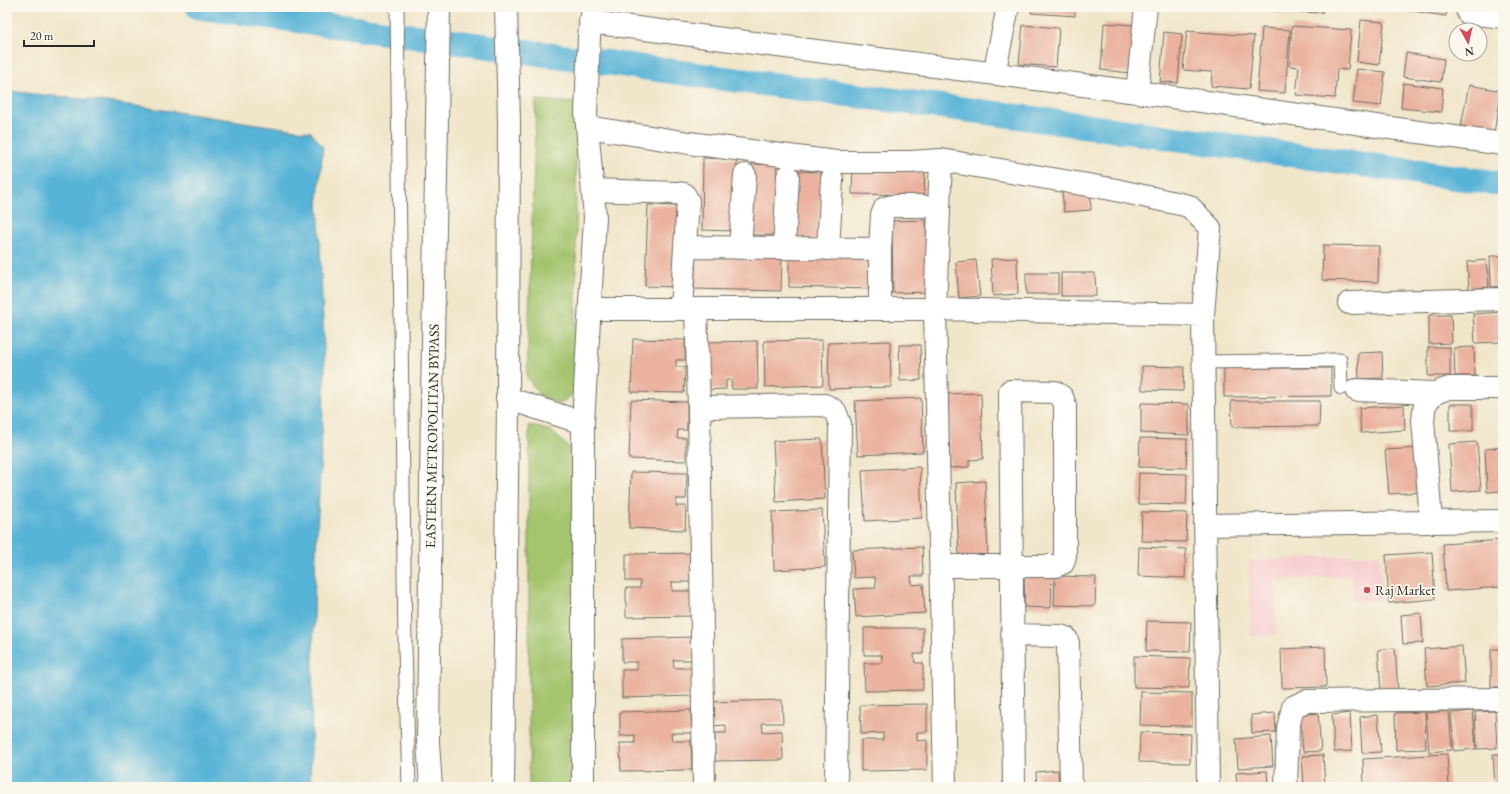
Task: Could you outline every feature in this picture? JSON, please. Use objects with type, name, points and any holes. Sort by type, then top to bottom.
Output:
[{"type":"street","name":"EASTERN METROPOLITAN BYPASS","points":[[431,787],[428,742],[431,415],[439,7]]},
{"type":"street","points":[[503,787],[508,398],[509,122],[506,7]]},
{"type":"street","points":[[994,74],[1008,7]]},
{"type":"street","points":[[1137,92],[1146,7]]},
{"type":"street","points":[[1468,13],[1503,17]]},
{"type":"street","points":[[583,787],[583,423],[595,217],[587,121],[591,22],[1137,92],[1503,144]]},
{"type":"street","points":[[587,121],[689,143],[836,162],[910,162],[941,160],[1111,189],[1189,206],[1210,228],[1203,315],[1208,787]]},
{"type":"street","points":[[941,160],[935,309],[945,787]]},
{"type":"street","points":[[740,248],[746,175]]},
{"type":"street","points":[[784,248],[788,176]]},
{"type":"street","points":[[828,249],[832,179]]},
{"type":"street","points":[[593,190],[676,192],[684,194],[688,201],[685,247],[689,309],[699,407],[704,787]]},
{"type":"street","points":[[880,308],[880,249],[882,215],[885,208],[892,206],[922,206]]},
{"type":"street","points":[[685,247],[880,249]]},
{"type":"street","points":[[1350,303],[1503,299]]},
{"type":"street","points":[[590,309],[880,308],[1203,315]]},
{"type":"street","points":[[1348,389],[1435,392],[1449,388],[1503,388]]},
{"type":"street","points":[[940,566],[1012,566],[1056,566],[1063,563],[1066,556],[1065,405],[1062,397],[1055,392],[1010,391],[1012,566],[1012,635],[1014,787]]},
{"type":"street","points":[[1431,521],[1423,420],[1425,404],[1435,392]]},
{"type":"street","points":[[508,398],[583,423]]},
{"type":"street","points":[[699,407],[825,405],[835,411],[840,424],[836,787]]},
{"type":"street","points":[[1205,525],[1503,521]]},
{"type":"street","points":[[1012,635],[1060,636],[1066,638],[1068,643],[1071,787]]},
{"type":"street","points":[[1286,787],[1288,728],[1293,707],[1306,701],[1503,698]]},
{"type":"lane","points":[[397,7],[405,647],[409,787]]},
{"type":"lane","points":[[1203,362],[1340,360],[1348,389]]},
{"type":"shaded area","name":"Raj Market","points":[[1379,554],[1382,599],[1353,601],[1352,576],[1274,580],[1277,635],[1251,636],[1248,561]]},
{"type":"green space","points":[[536,100],[576,103],[576,391],[560,404],[541,397],[527,377]]},
{"type":"green space","points":[[529,425],[551,431],[576,454],[573,787],[529,787]]},
{"type":"water","points":[[7,91],[109,102],[311,132],[323,147],[318,197],[325,373],[315,572],[310,787],[7,787]]},
{"type":"building","points":[[1031,7],[1075,7],[1075,16],[1031,13]]},
{"type":"building","points":[[1278,7],[1323,7],[1322,13],[1278,11]]},
{"type":"building","points":[[1385,7],[1447,7],[1446,16]]},
{"type":"building","points":[[1361,20],[1384,22],[1379,65],[1357,62]]},
{"type":"building","points":[[1104,23],[1136,25],[1132,73],[1101,70]]},
{"type":"building","points":[[1023,25],[1059,28],[1056,67],[1019,64]]},
{"type":"building","points":[[1292,26],[1351,30],[1348,70],[1337,69],[1335,98],[1296,95],[1299,67],[1289,66]]},
{"type":"building","points":[[1262,28],[1290,30],[1285,93],[1257,91]]},
{"type":"building","points":[[1187,31],[1254,36],[1249,89],[1211,86],[1212,72],[1183,70]]},
{"type":"building","points":[[1164,32],[1182,34],[1178,83],[1160,82]]},
{"type":"building","points":[[1406,53],[1444,59],[1441,82],[1403,77]]},
{"type":"building","points":[[1357,69],[1385,72],[1381,106],[1353,103]]},
{"type":"building","points":[[1403,83],[1443,88],[1441,112],[1401,108]]},
{"type":"building","points":[[1469,85],[1502,91],[1494,132],[1461,126]]},
{"type":"building","points":[[703,158],[737,159],[735,231],[702,230]]},
{"type":"building","points":[[751,164],[777,165],[775,235],[749,235]]},
{"type":"building","points":[[853,166],[925,167],[924,195],[852,194]]},
{"type":"building","points":[[794,171],[821,172],[819,239],[792,238]]},
{"type":"building","points":[[1090,189],[1091,210],[1064,212],[1062,191]]},
{"type":"building","points":[[648,205],[680,206],[677,287],[645,286]]},
{"type":"building","points":[[926,220],[928,292],[893,293],[892,221]]},
{"type":"building","points":[[1323,245],[1379,246],[1378,282],[1322,280]]},
{"type":"building","points":[[696,253],[782,255],[781,291],[694,289]]},
{"type":"building","points":[[789,254],[874,256],[873,289],[789,287]]},
{"type":"building","points":[[1490,256],[1503,256],[1503,286],[1491,287]]},
{"type":"building","points":[[1017,258],[1018,294],[993,296],[991,259]]},
{"type":"building","points":[[976,260],[980,296],[959,298],[956,262]]},
{"type":"building","points":[[1486,260],[1489,287],[1469,289],[1467,262]]},
{"type":"building","points":[[1026,273],[1058,273],[1058,294],[1026,294]]},
{"type":"building","points":[[1061,273],[1095,273],[1096,296],[1061,296]]},
{"type":"building","points":[[1503,312],[1503,342],[1475,343],[1473,314]]},
{"type":"building","points":[[1429,315],[1451,315],[1452,343],[1429,344]]},
{"type":"building","points":[[633,339],[685,340],[685,360],[676,360],[676,367],[685,367],[684,393],[631,392]]},
{"type":"building","points":[[822,340],[823,385],[765,387],[764,341]]},
{"type":"building","points":[[757,341],[758,389],[732,389],[731,380],[726,380],[726,389],[705,390],[704,342]]},
{"type":"building","points":[[890,341],[891,387],[829,389],[828,343]]},
{"type":"building","points":[[899,345],[920,345],[921,380],[900,381]]},
{"type":"building","points":[[1428,347],[1450,347],[1450,376],[1428,376]]},
{"type":"building","points":[[1474,347],[1475,376],[1455,376],[1454,348]]},
{"type":"building","points":[[1382,352],[1383,378],[1359,379],[1358,353]]},
{"type":"building","points":[[1142,366],[1184,367],[1183,391],[1142,390]]},
{"type":"building","points":[[1224,368],[1331,368],[1331,396],[1224,397]]},
{"type":"building","points":[[981,393],[983,459],[969,460],[969,467],[950,468],[947,394]]},
{"type":"building","points":[[921,398],[923,452],[858,455],[855,401]]},
{"type":"building","points":[[631,400],[687,402],[687,430],[678,430],[677,438],[686,438],[686,461],[629,459]]},
{"type":"building","points":[[1231,401],[1320,401],[1319,426],[1232,427]]},
{"type":"building","points":[[1141,403],[1189,404],[1189,435],[1141,433]]},
{"type":"building","points":[[1450,404],[1473,404],[1473,431],[1450,431]]},
{"type":"building","points":[[1404,405],[1405,430],[1361,433],[1359,408]]},
{"type":"building","points":[[1140,438],[1187,439],[1186,468],[1139,467]]},
{"type":"building","points":[[822,439],[825,499],[776,502],[773,441]]},
{"type":"building","points":[[1477,442],[1481,490],[1452,492],[1449,444]]},
{"type":"building","points":[[1503,447],[1503,491],[1487,492],[1485,449]]},
{"type":"building","points":[[1420,448],[1423,492],[1389,494],[1385,450]]},
{"type":"building","points":[[920,467],[922,518],[865,521],[862,470]]},
{"type":"building","points":[[631,472],[687,473],[686,499],[676,499],[676,506],[686,506],[685,530],[629,528]]},
{"type":"building","points":[[1139,473],[1187,474],[1186,505],[1138,504]]},
{"type":"building","points":[[985,481],[988,558],[959,559],[956,483]]},
{"type":"building","points":[[822,510],[825,567],[774,570],[772,512]]},
{"type":"building","points":[[1142,512],[1187,513],[1186,542],[1141,541]]},
{"type":"building","points":[[1503,540],[1503,587],[1446,591],[1443,544]]},
{"type":"building","points":[[922,547],[923,576],[911,576],[912,585],[923,584],[925,613],[856,617],[854,589],[876,588],[875,577],[854,578],[852,550]]},
{"type":"building","points":[[1139,547],[1186,549],[1185,578],[1138,576]]},
{"type":"building","points":[[1432,552],[1435,599],[1389,603],[1386,555]]},
{"type":"building","points":[[696,553],[696,582],[672,582],[672,591],[697,591],[697,616],[626,617],[626,588],[640,588],[640,581],[626,581],[626,554]]},
{"type":"building","points":[[1025,575],[1052,575],[1051,608],[1024,607]]},
{"type":"building","points":[[1055,576],[1096,577],[1095,606],[1054,605]]},
{"type":"building","points":[[1421,613],[1423,643],[1403,644],[1401,615]]},
{"type":"building","points":[[1147,621],[1191,622],[1190,652],[1146,651]]},
{"type":"building","points":[[864,628],[923,628],[923,654],[914,654],[915,663],[923,663],[923,690],[865,691],[864,663],[882,663],[882,655],[864,655]]},
{"type":"building","points":[[693,637],[694,660],[673,660],[674,668],[693,668],[694,696],[622,698],[622,670],[637,670],[637,662],[622,662],[622,639]]},
{"type":"building","points":[[1462,646],[1465,683],[1427,686],[1424,649]]},
{"type":"building","points":[[1325,647],[1326,687],[1282,688],[1281,649]]},
{"type":"building","points":[[1395,648],[1398,690],[1381,691],[1378,650]]},
{"type":"building","points":[[1491,649],[1503,649],[1503,687],[1491,687]]},
{"type":"building","points":[[1134,656],[1190,658],[1189,688],[1134,687]]},
{"type":"building","points":[[1141,692],[1192,693],[1192,726],[1140,725]]},
{"type":"building","points":[[782,700],[783,723],[762,723],[763,732],[782,731],[783,760],[715,761],[715,733],[726,733],[726,725],[711,726],[711,702]]},
{"type":"building","points":[[927,704],[927,732],[917,732],[917,741],[927,740],[927,770],[861,771],[861,740],[883,740],[883,733],[861,734],[860,705]]},
{"type":"building","points":[[691,710],[692,733],[671,733],[672,741],[691,741],[692,770],[621,771],[620,743],[635,743],[635,735],[620,736],[620,712]]},
{"type":"building","points":[[1449,711],[1452,750],[1429,752],[1426,713]]},
{"type":"building","points":[[1473,711],[1476,749],[1454,751],[1451,713]]},
{"type":"building","points":[[1495,711],[1497,748],[1477,749],[1475,712]]},
{"type":"building","points":[[1425,712],[1426,749],[1396,750],[1395,713]]},
{"type":"building","points":[[1275,713],[1276,732],[1252,733],[1251,715]]},
{"type":"building","points":[[1318,713],[1321,751],[1303,752],[1300,715]]},
{"type":"building","points":[[1350,713],[1352,751],[1334,752],[1332,715]]},
{"type":"building","points":[[1378,715],[1381,752],[1362,753],[1360,717]]},
{"type":"building","points":[[1498,715],[1503,715],[1503,749],[1500,749]]},
{"type":"building","points":[[1140,732],[1191,734],[1190,763],[1139,762]]},
{"type":"building","points":[[1271,736],[1273,766],[1238,768],[1236,739]]},
{"type":"building","points":[[1447,754],[1449,786],[1364,787],[1363,759]]},
{"type":"building","points":[[1493,754],[1503,754],[1503,787],[1495,787]]},
{"type":"building","points":[[1323,755],[1325,787],[1304,787],[1302,756]]},
{"type":"building","points":[[1058,770],[1059,787],[1037,787],[1036,772]]},
{"type":"building","points":[[1267,771],[1268,787],[1237,787],[1236,773]]},
{"type":"waterway","points":[[198,7],[728,79],[1007,115],[1503,184]]},
{"type":"place","name":"Raj Market","points":[[1367,590]]}]
